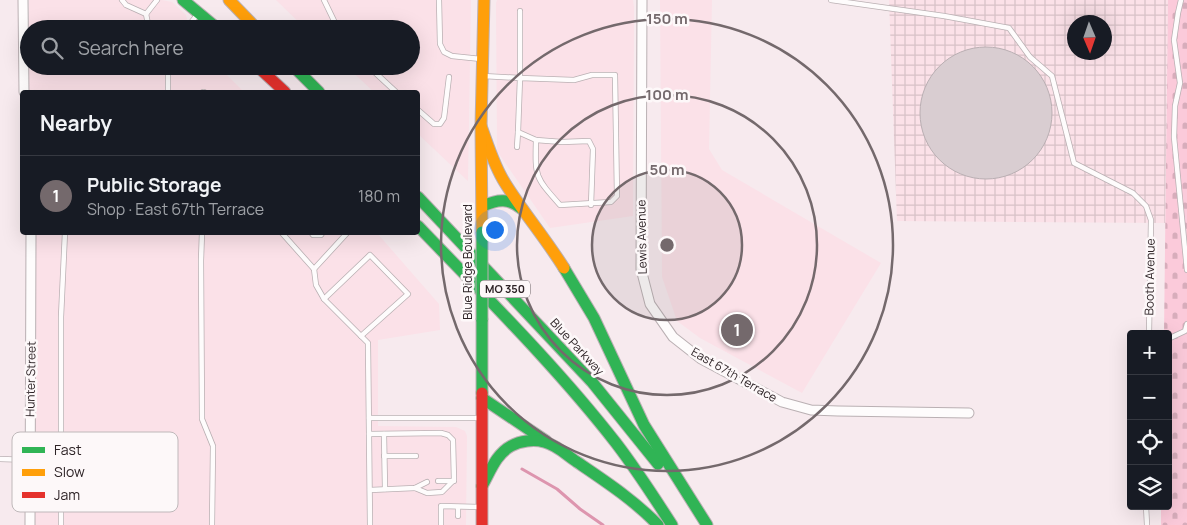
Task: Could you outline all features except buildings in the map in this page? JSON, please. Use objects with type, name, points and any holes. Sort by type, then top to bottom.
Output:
[{"type":"main road","points":[[183,0],[208,20]]},
{"type":"main road","points":[[229,0],[248,20]]},
{"type":"main road","name":"Blue Ridge Boulevard","points":[[482,525],[483,206],[481,126],[484,0]]},
{"type":"main road","points":[[267,75],[283,90]]},
{"type":"main road","points":[[301,75],[317,90]]},
{"type":"main road","points":[[481,126],[499,172],[578,290],[594,318],[644,425],[706,525]]},
{"type":"main road","name":"Blue Parkway","points":[[420,199],[592,382],[706,525]]},
{"type":"main road","points":[[483,206],[497,200],[506,200],[517,205],[527,214]]},
{"type":"main road","name":"MO 350","points":[[420,228],[588,408],[657,501],[672,525]]},
{"type":"main road","points":[[482,398],[622,492],[644,510],[658,525]]},
{"type":"main road","points":[[482,486],[496,463],[511,446],[531,441],[548,442]]},
{"type":"street","points":[[23,0],[23,20]]},
{"type":"street","name":"Lewis Avenue","points":[[642,0],[641,269],[646,294]]},
{"type":"street","points":[[24,75],[24,90]]},
{"type":"street","name":"Hunter Street","points":[[30,432],[31,235]]},
{"type":"street","name":"East 67th Terrace","points":[[646,294],[650,304],[673,337],[702,359],[782,402],[811,410],[968,412]]},
{"type":"street","name":"Hunter Street","points":[[30,512],[30,525]]},
{"type":"lane","points":[[122,0],[126,5],[146,14]]},
{"type":"lane","points":[[147,20],[146,14],[157,0]]},
{"type":"lane","points":[[324,0],[334,20]]},
{"type":"lane","points":[[439,0],[440,44],[444,52],[452,56],[482,59]]},
{"type":"lane","name":"Booth Avenue","points":[[831,0],[944,16],[1009,28],[1030,57],[1052,76],[1074,163],[1133,193],[1146,206],[1151,220],[1149,330]]},
{"type":"lane","points":[[1181,0],[1174,40],[1180,83],[1175,106],[1174,137],[1187,270]]},
{"type":"lane","points":[[517,147],[520,11]]},
{"type":"lane","points":[[193,20],[199,12]]},
{"type":"lane","points":[[168,75],[168,90]]},
{"type":"lane","points":[[378,75],[394,90]]},
{"type":"lane","points":[[482,76],[574,80],[592,75],[615,75],[616,196],[611,202],[591,205],[560,205],[540,182],[536,169],[536,140]]},
{"type":"lane","points":[[420,112],[434,124],[440,124],[444,118],[449,77]]},
{"type":"lane","points":[[518,132],[536,140],[562,142],[588,140],[593,149],[591,205]]},
{"type":"lane","points":[[61,432],[61,317],[65,235]]},
{"type":"lane","points":[[201,235],[202,419],[213,446],[212,525]]},
{"type":"lane","points":[[283,235],[314,269],[316,285],[324,299],[368,344],[370,525]]},
{"type":"lane","points":[[314,269],[345,235]]},
{"type":"lane","points":[[324,299],[370,255],[408,294],[361,336]]},
{"type":"lane","points":[[1172,337],[1185,331],[1187,324]]},
{"type":"lane","points":[[369,418],[482,418]]},
{"type":"lane","points":[[369,434],[441,433],[448,435],[453,440],[454,481],[442,492],[428,492],[415,488],[370,490]]},
{"type":"lane","points":[[384,434],[385,489]]},
{"type":"lane","points":[[384,456],[416,456]]},
{"type":"lane","points":[[438,481],[454,481]]},
{"type":"lane","points":[[415,488],[428,482]]},
{"type":"lane","points":[[441,525],[441,506],[482,507]]},
{"type":"lane","points":[[458,507],[458,516]]},
{"type":"lane","points":[[1146,510],[1147,525]]},
{"type":"lane","points":[[61,512],[61,525]]},
{"type":"shaded area","points":[[29,0],[162,0],[172,2],[186,15],[187,19],[186,20],[29,20]]},
{"type":"shaded area","points":[[276,0],[471,0],[468,181],[420,136],[420,90],[372,90],[356,75],[420,75],[420,20],[297,20]]},
{"type":"shaded area","points":[[497,0],[633,0],[633,216],[550,228],[497,151]]},
{"type":"shaded area","points":[[660,0],[712,0],[709,149],[722,170],[881,263],[802,393],[700,338],[677,321],[662,277]]},
{"type":"shaded area","points":[[889,0],[1168,0],[1165,223],[897,221]]},
{"type":"shaded area","points":[[29,75],[227,75],[242,90],[29,90]]},
{"type":"shaded area","points":[[34,235],[379,235],[439,304],[440,330],[378,340],[378,426],[456,427],[465,431],[467,436],[466,525],[33,525],[33,512],[178,512],[178,432],[33,432]]},
{"type":"green space","points":[[1168,0],[1187,0],[1187,525],[1161,525],[1161,510],[1172,510],[1172,330],[1164,330]]},
{"type":"waterway","points":[[522,469],[557,489],[580,509],[603,525]]},
{"type":"traffic: fast","points":[[183,0],[207,20]]},
{"type":"traffic: fast","points":[[302,75],[317,90]]},
{"type":"traffic: fast","points":[[420,199],[592,382],[658,464]]},
{"type":"traffic: fast","points":[[483,206],[494,202],[508,201],[522,209]]},
{"type":"traffic: fast","points":[[420,228],[520,332],[593,414],[631,463],[672,525]]},
{"type":"traffic: fast","points":[[482,232],[482,320]]},
{"type":"traffic: fast","points":[[564,268],[594,318],[644,425],[707,525]]},
{"type":"traffic: fast","points":[[482,320],[482,393]]},
{"type":"traffic: fast","points":[[482,398],[546,441]]},
{"type":"traffic: fast","points":[[482,486],[494,464],[506,449],[523,442],[540,441],[549,443],[609,484],[639,507],[658,525]]},
{"type":"traffic: slow","points":[[229,0],[248,20]]},
{"type":"traffic: slow","points":[[482,232],[481,126],[484,0]]},
{"type":"traffic: slow","points":[[481,126],[501,176],[564,268]]},
{"type":"traffic: jam","points":[[267,75],[283,90]]},
{"type":"traffic: jam","points":[[482,393],[482,525]]},
{"type":"place","name":"Public Storage","points":[[737,330]]}]
